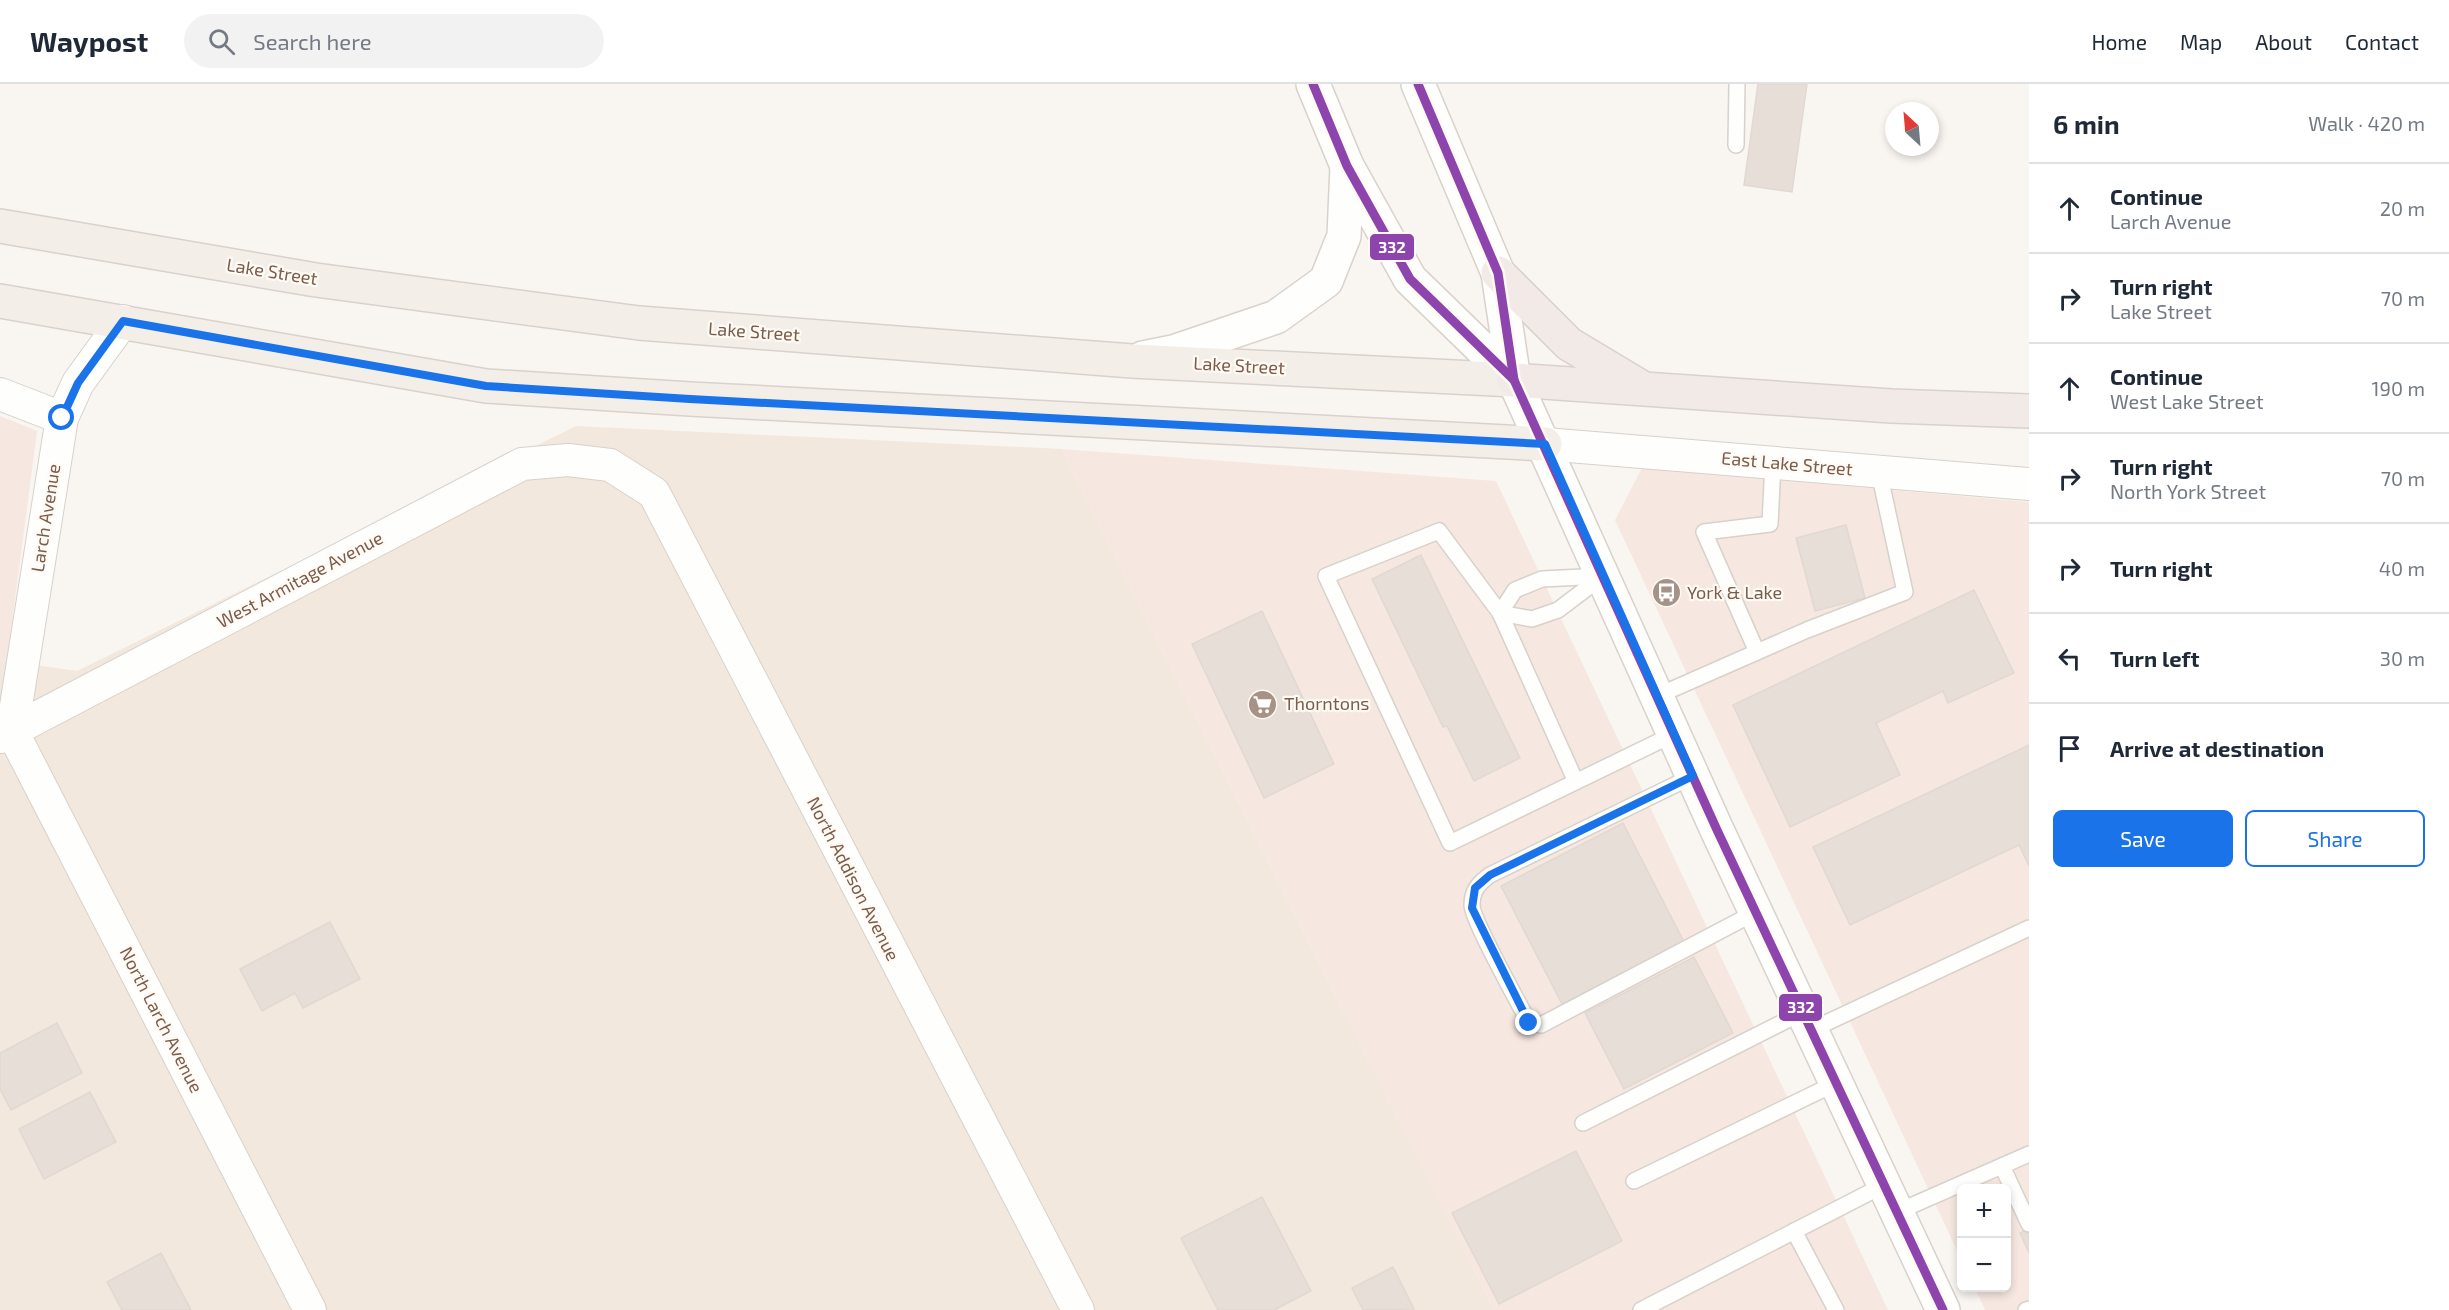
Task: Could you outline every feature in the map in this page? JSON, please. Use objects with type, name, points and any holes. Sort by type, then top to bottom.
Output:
[{"type":"highway","points":[[1498,273],[1569,344],[1643,388]]},
{"type":"highway","points":[[1514,380],[1891,406],[2029,411]]},
{"type":"main road","points":[[1313,84],[1347,166],[1410,279],[1514,380]]},
{"type":"main road","points":[[1418,84],[1498,273],[1514,380],[1545,444],[1693,776],[1943,1310]]},
{"type":"main road","points":[[1132,361],[1173,352],[1276,317],[1326,281],[1344,236],[1347,166]]},
{"type":"main road","name":"Lake Street","points":[[0,226],[316,280],[639,323],[1132,361],[1514,380]]},
{"type":"main road","points":[[0,301],[486,386],[702,400],[1545,444]]},
{"type":"street","name":"Larch Avenue","points":[[6,734],[62,418],[78,383],[123,321]]},
{"type":"street","points":[[0,394],[62,418]]},
{"type":"street","name":"East Lake Street","points":[[1545,444],[2029,484]]},
{"type":"street","name":"West Armitage Avenue","points":[[6,734],[522,464],[568,460],[610,465]]},
{"type":"street","name":"North Addison Avenue","points":[[610,465],[654,493],[1078,1310]]},
{"type":"street","name":"North Larch Avenue","points":[[6,734],[310,1310]]},
{"type":"lane","points":[[1736,145],[1737,84]]},
{"type":"lane","points":[[1757,652],[1704,532],[1770,524],[1773,463]]},
{"type":"lane","points":[[1657,696],[1757,652],[1905,592],[1879,472]]},
{"type":"lane","points":[[1576,782],[1500,613],[1439,531],[1326,576],[1450,843],[1576,782],[1674,734]]},
{"type":"lane","points":[[1500,613],[1532,619],[1558,610],[1603,576]]},
{"type":"lane","points":[[1500,613],[1515,591],[1542,579],[1603,576]]},
{"type":"lane","points":[[1693,776],[1580,830],[1480,882],[1475,888],[1472,908],[1481,928],[1529,1023],[1541,1025],[1756,912]]},
{"type":"lane","points":[[1583,1123],[1807,1021],[2029,928]]},
{"type":"lane","points":[[1634,1180],[1836,1083]]},
{"type":"lane","points":[[1641,1310],[1794,1231],[1891,1198],[2002,1166],[2029,1154]]},
{"type":"lane","points":[[2002,1166],[2029,1224]]},
{"type":"lane","points":[[1794,1231],[1836,1310]]},
{"type":"shaded area","points":[[0,416],[37,431],[7,661],[0,660]]},
{"type":"shaded area","points":[[576,426],[1061,449],[1494,1310],[0,1310],[0,660],[77,671]]},
{"type":"shaded area","points":[[1061,449],[1496,481],[1888,1310],[1494,1310]]},
{"type":"shaded area","points":[[1642,468],[2029,502],[2029,1310],[1985,1310],[1977,1292],[2011,1292],[2011,1184],[1957,1184],[1957,1250],[1615,520]]},
{"type":"building","points":[[1758,84],[1807,84],[1792,192],[1744,185]]},
{"type":"building","points":[[1846,525],[1865,598],[1815,611],[1796,538]]},
{"type":"building","name":"Thorntons","points":[[1421,555],[1520,758],[1474,781],[1447,726],[1443,727],[1372,579]]},
{"type":"building","points":[[1974,590],[2014,673],[1948,703],[1943,691],[1876,723],[1900,775],[1790,827],[1733,705]]},
{"type":"building","name":"Thorntons","points":[[1262,611],[1334,764],[1264,798],[1192,644]]},
{"type":"building","points":[[2029,745],[2029,866],[2019,845],[1850,925],[1813,847]]},
{"type":"building","points":[[1623,823],[1684,942],[1562,1004],[1501,886]]},
{"type":"building","points":[[330,922],[360,979],[303,1008],[295,993],[262,1011],[240,969]]},
{"type":"building","points":[[1694,957],[1733,1033],[1624,1089],[1585,1013]]},
{"type":"building","points":[[57,1023],[82,1073],[11,1110],[0,1089],[0,1053]]},
{"type":"building","points":[[90,1092],[116,1142],[44,1179],[19,1129]]},
{"type":"building","points":[[1576,1151],[1622,1241],[1499,1304],[1452,1213]]},
{"type":"building","points":[[1262,1197],[1311,1291],[1274,1310],[1218,1310],[1181,1238]]},
{"type":"building","points":[[2029,1228],[2029,1253],[2020,1233]]},
{"type":"building","points":[[161,1253],[191,1310],[122,1310],[107,1282]]},
{"type":"building","points":[[1393,1267],[1414,1309],[1363,1310],[1352,1288]]},
{"type":"transit line","name":"332","points":[[1313,84],[1347,166],[1410,279],[1514,380]]},
{"type":"transit line","name":"332","points":[[1418,84],[1498,273],[1514,380],[1717,830],[1943,1310]]},
{"type":"place","name":"York & Lake","points":[[1666,593]]},
{"type":"place","name":"Thorntons","points":[[1263,704]]},
{"type":"route","points":[[62,418],[78,383],[123,321],[486,386],[690,399],[1545,444],[1693,776],[1490,875],[1475,888],[1472,908],[1529,1023]]}]
